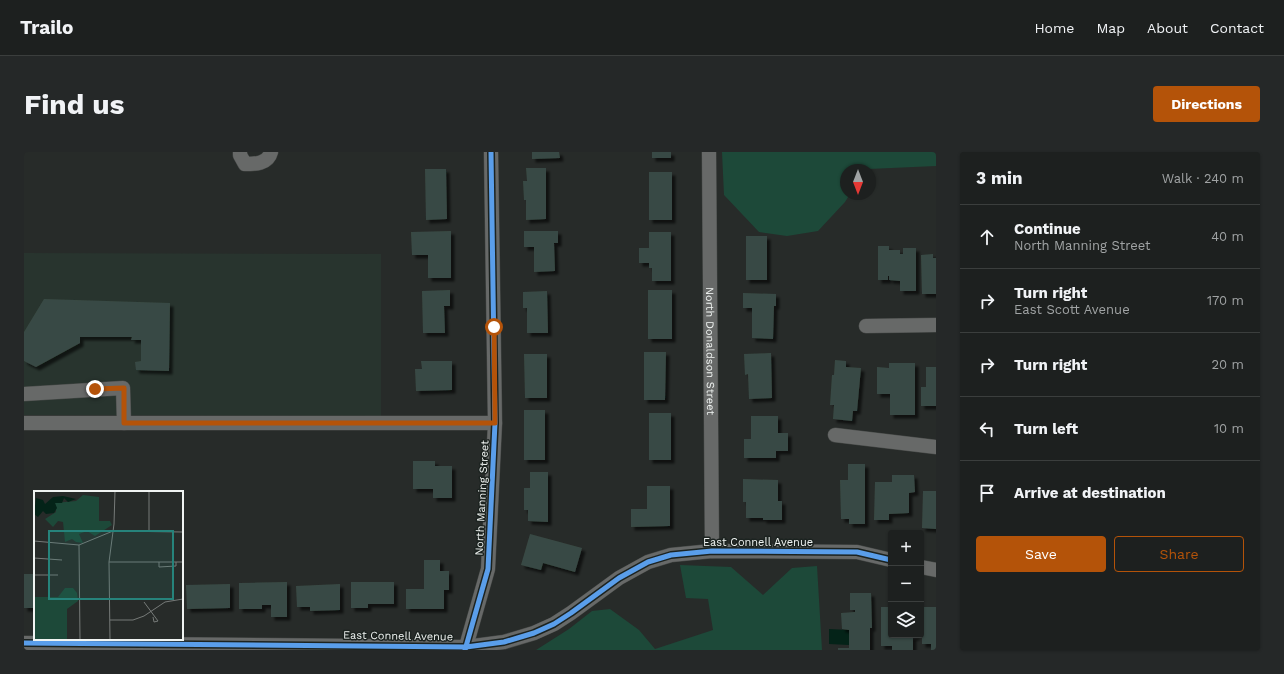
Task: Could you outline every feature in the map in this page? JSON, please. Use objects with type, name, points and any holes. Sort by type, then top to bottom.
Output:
[{"type":"street","points":[[240,152],[245,164],[262,163],[271,155],[271,152]]},
{"type":"street","name":"North Manning Street","points":[[465,648],[488,569],[495,423],[491,152]]},
{"type":"street","name":"North Donaldson Street","points":[[709,152],[712,551]]},
{"type":"street","points":[[866,326],[936,326]]},
{"type":"street","points":[[24,394],[124,388],[124,423]]},
{"type":"street","points":[[24,423],[495,423]]},
{"type":"street","points":[[835,435],[936,447]]},
{"type":"street","name":"East Connell Avenue","points":[[24,643],[198,647],[465,648],[504,642],[534,633],[571,613],[619,578],[648,562],[671,555],[712,551],[857,552],[888,559]]},
{"type":"street","points":[[924,568],[936,570]]},
{"type":"shaded area","points":[[722,152],[936,152],[936,166],[876,169],[876,164],[840,164],[840,200],[846,200],[818,231],[787,236],[759,232],[724,195]]},
{"type":"shaded area","points":[[24,253],[381,254],[381,416],[24,415]]},
{"type":"shaded area","points":[[680,565],[731,567],[763,595],[792,568],[817,566],[822,650],[536,650],[569,629],[592,611],[610,609],[639,630],[655,649],[713,630],[708,599],[686,598]]},
{"type":"shaded area","points":[[829,629],[849,630],[849,645],[829,644]]},
{"type":"building","points":[[532,152],[559,152],[560,158],[532,159]]},
{"type":"building","points":[[652,152],[671,152],[671,158],[652,158]]},
{"type":"building","points":[[526,168],[546,168],[546,219],[526,220],[526,200],[524,200],[523,181],[527,181]]},
{"type":"building","points":[[425,169],[446,169],[447,219],[426,220]]},
{"type":"building","points":[[649,172],[672,172],[672,220],[649,220]]},
{"type":"building","points":[[451,231],[451,278],[428,278],[428,255],[412,255],[411,232]]},
{"type":"building","points":[[524,231],[558,231],[558,243],[554,243],[555,271],[534,272],[534,247],[524,247]]},
{"type":"building","points":[[649,232],[671,232],[671,281],[652,281],[652,268],[649,268],[649,263],[639,263],[639,248],[649,248]]},
{"type":"building","points":[[746,236],[767,236],[767,280],[746,280]]},
{"type":"building","points":[[878,246],[889,246],[889,250],[900,250],[900,254],[903,254],[903,248],[916,248],[916,291],[900,291],[900,281],[889,280],[889,276],[888,280],[878,280]]},
{"type":"building","points":[[933,254],[933,258],[936,258],[936,294],[922,294],[921,255]]},
{"type":"building","points":[[450,290],[450,306],[444,306],[445,333],[423,333],[422,291]]},
{"type":"building","points":[[648,290],[672,290],[672,339],[648,339]]},
{"type":"building","points":[[547,291],[548,333],[527,333],[527,308],[523,308],[523,292]]},
{"type":"building","points":[[743,293],[776,294],[773,339],[752,338],[752,308],[743,308]]},
{"type":"building","points":[[44,299],[170,303],[169,371],[136,370],[135,362],[141,361],[141,340],[131,340],[132,337],[80,337],[80,343],[36,367],[24,361],[24,332]]},
{"type":"building","points":[[644,352],[666,352],[665,400],[644,400]]},
{"type":"building","points":[[771,353],[772,398],[749,399],[748,374],[745,375],[744,354]]},
{"type":"building","points":[[524,354],[547,354],[547,398],[525,398]]},
{"type":"building","points":[[835,360],[846,361],[846,367],[861,368],[857,411],[853,411],[852,421],[833,419],[834,405],[830,405],[832,375],[834,375]]},
{"type":"building","points":[[421,361],[452,361],[452,390],[416,391],[415,369],[422,369]]},
{"type":"building","points":[[889,363],[915,363],[915,415],[890,415],[890,394],[877,394],[877,367],[889,368]]},
{"type":"building","points":[[926,367],[936,367],[936,406],[921,406],[921,387],[926,387]]},
{"type":"building","points":[[524,410],[545,410],[545,460],[524,460]]},
{"type":"building","points":[[649,413],[671,413],[671,460],[649,460]]},
{"type":"building","points":[[751,416],[778,416],[778,433],[788,433],[788,451],[776,451],[776,458],[744,458],[744,439],[751,439]]},
{"type":"building","points":[[413,461],[435,461],[435,466],[452,466],[452,498],[433,498],[433,489],[413,489]]},
{"type":"building","points":[[848,464],[865,464],[865,524],[849,524],[849,519],[841,519],[840,480],[848,480]]},
{"type":"building","points":[[530,472],[548,472],[548,522],[528,521],[528,510],[524,510],[524,488],[530,488]]},
{"type":"building","points":[[892,475],[914,475],[915,492],[909,493],[909,513],[889,514],[889,520],[874,520],[875,482],[892,482]]},
{"type":"building","points":[[743,479],[778,480],[778,501],[782,501],[782,520],[746,518],[746,502],[743,502]]},
{"type":"building","points":[[647,486],[670,486],[670,526],[631,527],[631,509],[647,509]]},
{"type":"building","points":[[923,491],[936,491],[936,529],[922,528]]},
{"type":"building","points":[[530,534],[582,548],[575,572],[543,563],[541,570],[521,565]]},
{"type":"building","points":[[424,560],[440,560],[440,571],[449,571],[449,590],[444,590],[444,609],[406,609],[406,589],[424,589]]},
{"type":"building","points":[[24,574],[34,574],[34,608],[24,608]]},
{"type":"building","points":[[287,582],[287,617],[271,617],[271,605],[262,605],[262,609],[239,609],[239,583]]},
{"type":"building","points":[[351,582],[394,582],[394,604],[368,604],[368,608],[351,608]]},
{"type":"building","points":[[230,584],[230,608],[187,609],[186,585]]},
{"type":"building","points":[[340,584],[340,610],[310,611],[310,607],[297,607],[296,586]]},
{"type":"building","points":[[850,593],[871,593],[872,628],[870,628],[870,650],[838,650],[838,648],[849,648],[849,630],[842,629],[841,613],[855,612],[855,610],[850,610]]},
{"type":"building","points":[[881,607],[888,607],[888,638],[913,638],[913,650],[892,650],[892,646],[881,646]]},
{"type":"building","points":[[924,607],[936,607],[936,650],[931,650],[931,644],[922,644],[922,638],[924,638]]},
{"type":"cycle path","points":[[465,650],[488,569],[495,423],[491,152]]},
{"type":"cycle path","points":[[24,643],[466,647],[504,642],[534,633],[554,624],[619,578],[648,562],[671,555],[712,551],[857,552],[888,559]]},
{"type":"route","points":[[95,389],[124,388],[124,423],[495,423],[494,327]]}]
